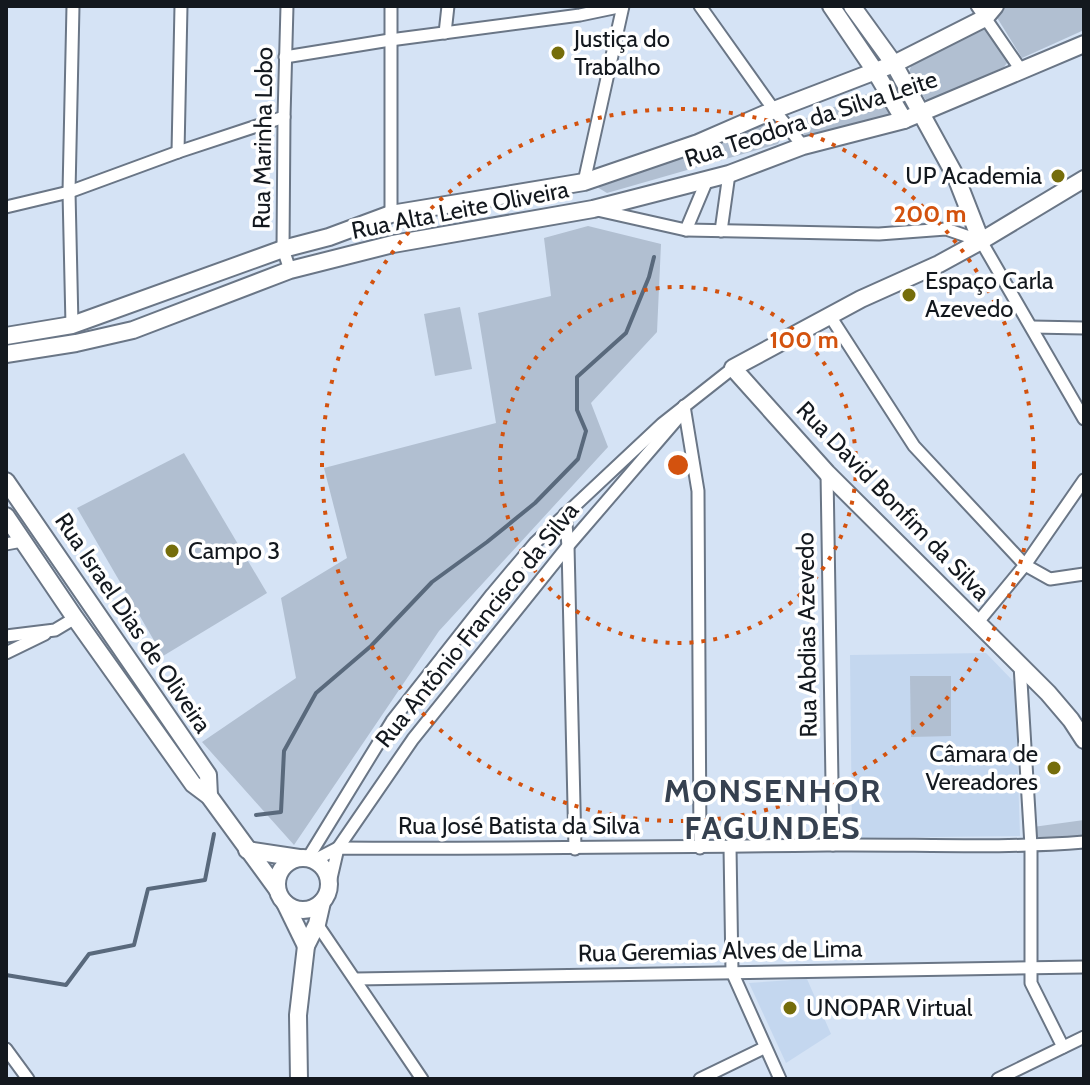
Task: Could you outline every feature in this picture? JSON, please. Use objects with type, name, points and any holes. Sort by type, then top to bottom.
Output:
[{"type":"main road","points":[[831,6],[875,71],[956,177],[981,241]]},
{"type":"main road","points":[[852,6],[894,64],[912,116]]},
{"type":"main road","name":"Rua Teodora da Silva Leite","points":[[584,182],[698,143],[894,64],[986,10]]},
{"type":"main road","name":"Rua Teodora da Silva Leite","points":[[593,209],[729,174],[803,146],[912,116],[1084,44]]},
{"type":"main road","name":"Rua Antônio Francisco da Silva","points":[[733,368],[861,299],[939,264],[1084,179]]},
{"type":"main road","name":"Rua Alta Leite Oliveira","points":[[6,336],[72,325],[283,249],[329,237],[391,214],[584,182]]},
{"type":"main road","name":"Rua Alta Leite Oliveira","points":[[6,354],[133,330],[290,270],[393,244],[593,209]]},
{"type":"main road","points":[[391,214],[393,244]]},
{"type":"main road","name":"Rua David Bonfim da Silva","points":[[733,368],[827,473],[1048,693],[1084,740]]},
{"type":"main road","name":"Rua Israel Dias de Oliveira","points":[[6,481],[208,775],[209,796]]},
{"type":"main road","name":"Rua Israel Dias de Oliveira","points":[[6,516],[14,543],[75,618],[193,784],[209,796],[281,896],[306,946]]},
{"type":"main road","points":[[75,618],[92,607]]},
{"type":"main road","points":[[247,850],[307,859],[327,872],[326,895],[308,910],[292,908],[281,896],[280,873],[291,861],[307,859]]},
{"type":"main road","name":"Rua Antônio Francisco da Silva","points":[[299,1079],[298,1015],[306,946],[326,895]]},
{"type":"street","points":[[72,325],[69,192],[73,6]]},
{"type":"street","points":[[178,152],[181,6]]},
{"type":"street","name":"Rua Marinha Lobo","points":[[287,6],[283,249],[290,270]]},
{"type":"street","points":[[391,6],[391,214]]},
{"type":"street","points":[[445,33],[448,6]]},
{"type":"street","points":[[285,57],[623,6],[584,182]]},
{"type":"street","points":[[700,6],[803,146]]},
{"type":"street","points":[[986,10],[1021,70]]},
{"type":"street","points":[[6,207],[69,192],[284,117]]},
{"type":"street","points":[[721,231],[729,174]]},
{"type":"street","points":[[686,230],[707,180]]},
{"type":"street","name":"Rua Alta Leite Oliveira","points":[[593,209],[686,230],[879,234],[946,229],[981,241]]},
{"type":"street","points":[[981,241],[1084,419]]},
{"type":"street","points":[[830,316],[914,446],[1025,565],[1050,579],[1084,574]]},
{"type":"street","points":[[1032,327],[1084,328]]},
{"type":"street","name":"Rua Antônio Francisco da Silva","points":[[307,859],[392,721],[535,543],[684,405],[733,368]]},
{"type":"street","points":[[684,405],[698,491],[700,848]]},
{"type":"street","name":"Rua Antônio Francisco da Silva","points":[[326,895],[338,848],[413,739],[568,546],[678,418],[684,405]]},
{"type":"street","name":"Rua Abdias Azevedo","points":[[827,473],[833,845]]},
{"type":"street","points":[[978,622],[1025,565],[1084,480]]},
{"type":"street","points":[[565,514],[575,849]]},
{"type":"street","points":[[6,653],[75,618]]},
{"type":"street","points":[[6,636],[55,630]]},
{"type":"street","points":[[1020,665],[1031,846],[1031,983],[1063,1047]]},
{"type":"street","name":"Rua José Batista da Silva","points":[[338,848],[1031,846],[1084,842]]},
{"type":"street","points":[[730,847],[732,972],[780,1079]]},
{"type":"street","points":[[307,859],[338,848]]},
{"type":"street","points":[[317,924],[422,1079]]},
{"type":"street","name":"Rua Geremias Alves de Lima","points":[[356,979],[1084,967]]},
{"type":"street","points":[[998,1079],[1084,1037]]},
{"type":"street","points":[[700,1079],[764,1048]]},
{"type":"street","points":[[6,1049],[28,1079]]},
{"type":"shaded area","points":[[1005,6],[1084,6],[1084,30],[1022,58],[996,16]]},
{"type":"shaded area","points":[[978,28],[989,29],[1009,60],[1004,67],[927,102],[909,73],[911,66]]},
{"type":"shaded area","points":[[882,88],[902,118],[809,142],[796,122]]},
{"type":"shaded area","points":[[772,120],[783,134],[778,144],[607,193],[597,187]]},
{"type":"shaded area","points":[[588,226],[661,244],[657,332],[591,403],[608,447],[439,631],[294,845],[202,742],[296,678],[281,598],[347,558],[324,468],[496,423],[478,313],[551,296],[544,238]]},
{"type":"shaded area","points":[[460,307],[472,369],[435,376],[424,314]]},
{"type":"shaded area","name":"Campo 3","points":[[184,453],[267,593],[163,656],[77,508]]},
{"type":"shaded area","points":[[986,653],[1015,683],[1020,836],[852,838],[850,655]]},
{"type":"shaded area","points":[[910,676],[951,676],[951,736],[911,737]]},
{"type":"shaded area","points":[[1084,820],[1084,838],[1033,837],[1033,827]]},
{"type":"shaded area","name":"UNOPAR Virtual","points":[[807,979],[831,1034],[786,1063],[749,983]]},
{"type":"waterway","points":[[256,815],[281,812],[284,751],[316,693],[371,646],[432,582],[535,503],[578,459],[586,431],[577,410],[577,377],[626,333],[654,257]]},
{"type":"waterway","points":[[6,975],[66,985],[89,954],[134,945],[148,889],[205,880],[214,834]]},
{"type":"place","name":"Justiça do Trabalho","points":[[558,53]]},
{"type":"place","name":"UP Academia","points":[[1058,176]]},
{"type":"place","name":"Espaço Carla Azevedo","points":[[909,295]]},
{"type":"place","name":"Campo 3","points":[[172,551]]},
{"type":"place","name":"Câmara de Vereadores","points":[[1054,768]]},
{"type":"place","name":"UNOPAR Virtual","points":[[790,1008]]},
{"type":"district","name":"MONSENHOR FAGUNDES","points":[[773,810]]}]
